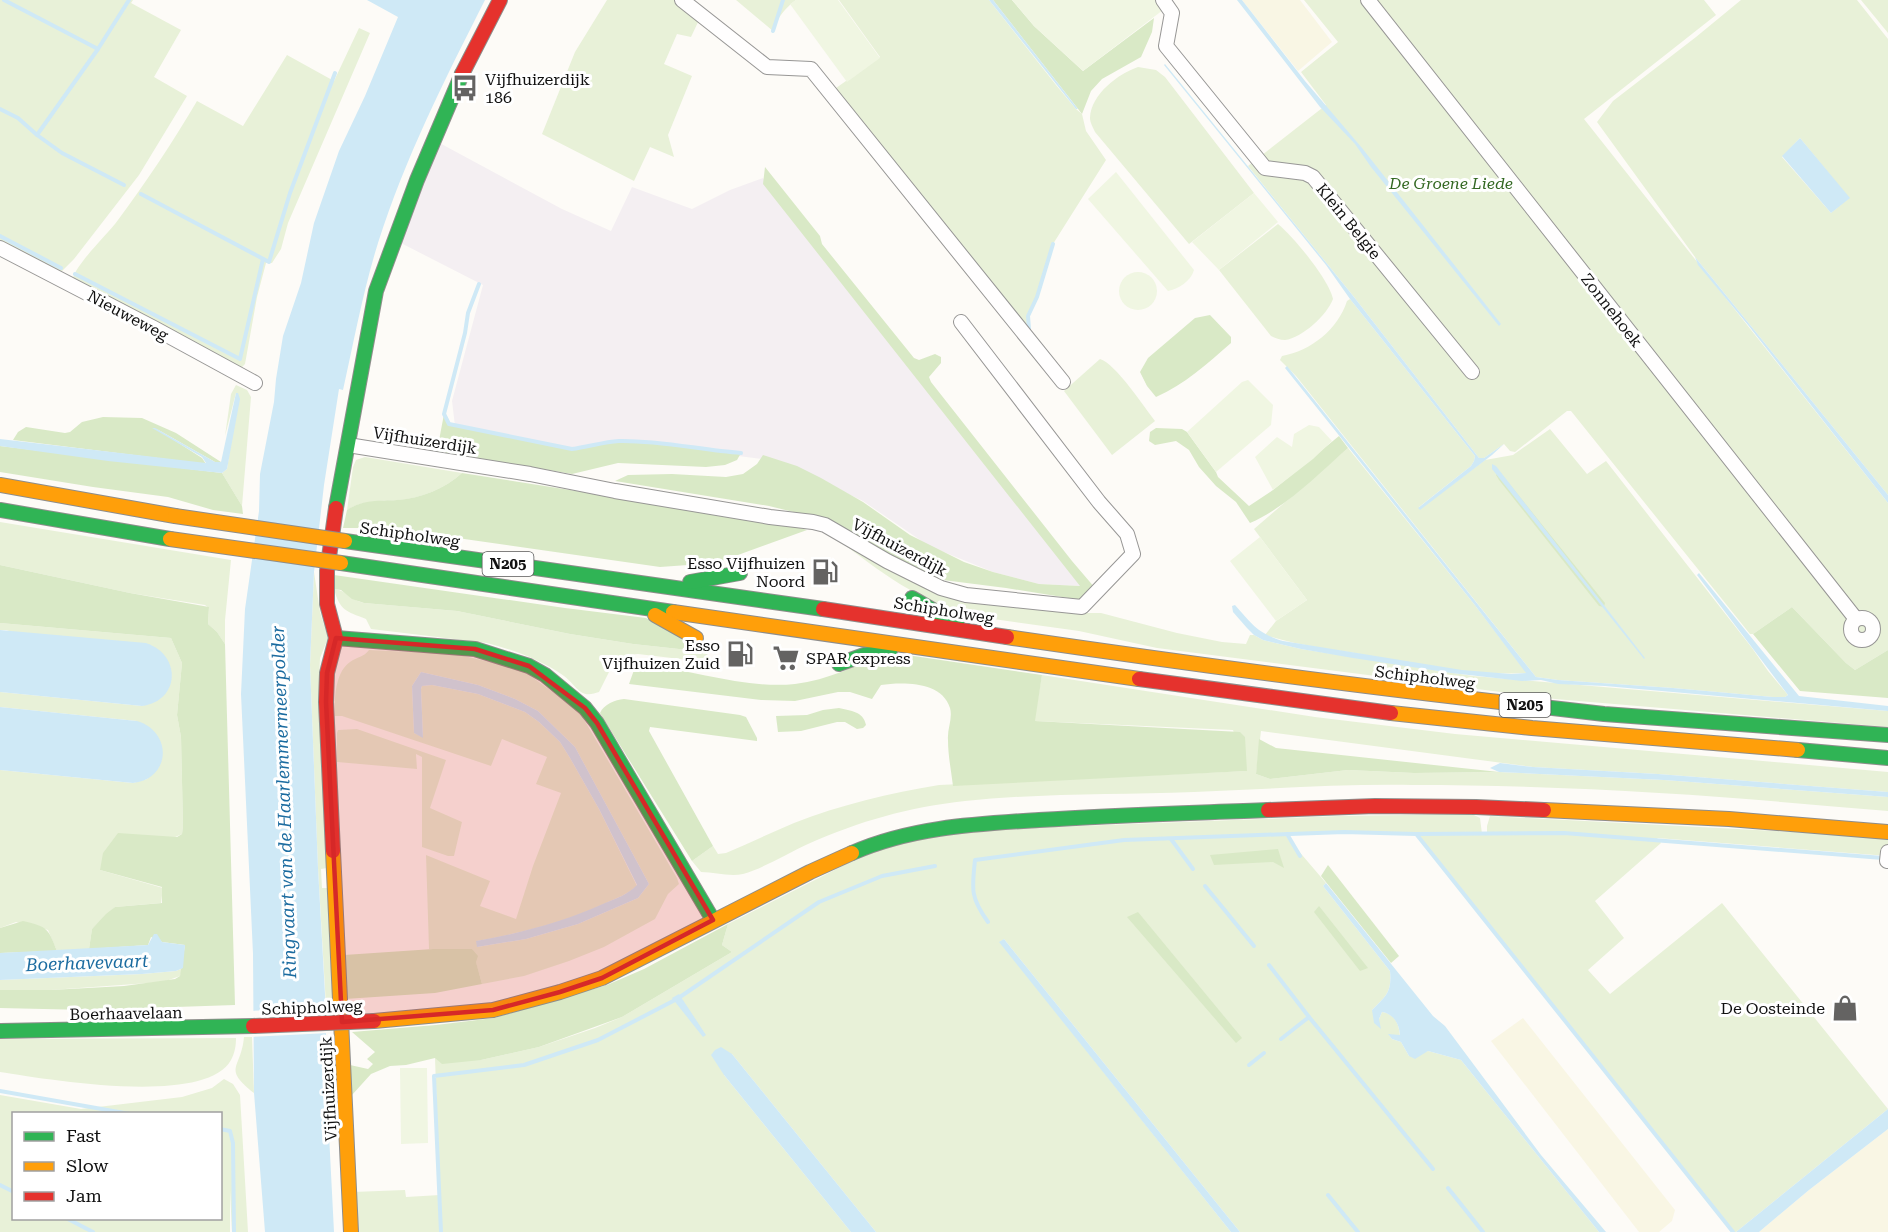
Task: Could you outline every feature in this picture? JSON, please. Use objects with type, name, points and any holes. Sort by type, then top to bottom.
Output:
[{"type":"main road","name":"Vijfhuizerdijk","points":[[351,1232],[326,702],[327,673],[336,638],[327,604],[332,534],[376,291],[417,180],[460,79],[500,0]]},
{"type":"main road","name":"Schipholweg","points":[[0,485],[175,516],[345,542],[670,586],[1174,662],[1604,714],[1888,735]]},
{"type":"main road","name":"N205","points":[[0,510],[170,539],[947,652],[1380,712],[1532,728],[1888,758]]},
{"type":"main road","points":[[670,586],[740,573]]},
{"type":"main road","points":[[912,598],[966,630]]},
{"type":"main road","points":[[643,608],[696,638]]},
{"type":"main road","points":[[336,638],[475,649],[529,666],[545,675],[585,708],[597,723],[713,920]]},
{"type":"main road","points":[[839,664],[878,652],[947,652]]},
{"type":"main road","name":"Schipholweg","points":[[253,1026],[374,1021],[493,1010],[560,992],[602,978],[713,920],[868,846],[915,832],[958,825],[1375,806],[1465,807],[1729,819],[1888,832]]},
{"type":"main road","name":"Boerhaavelaan","points":[[0,1031],[253,1026]]},
{"type":"street","points":[[682,0],[767,66],[811,69],[1063,382]]},
{"type":"street","name":"Klein Belgie","points":[[1163,0],[1172,13],[1166,46],[1265,168],[1305,173],[1313,177],[1472,372]]},
{"type":"street","name":"Zonnehoek","points":[[1368,0],[1856,619]]},
{"type":"street","name":"Nieuweweg","points":[[0,248],[255,383]]},
{"type":"street","name":"Vijfhuizerdijk","points":[[348,445],[530,474],[759,515],[813,522],[825,525],[887,561],[941,588],[966,595],[1082,607],[1133,554],[1127,534],[1099,502],[961,322]]},
{"type":"street","points":[[1887,861],[1888,852]]},
{"type":"highlighted area","points":[[336,638],[475,649],[529,666],[585,708],[597,723],[713,920],[602,978],[560,992],[493,1010],[342,1022],[326,702],[327,673]]},
{"type":"shaded area","points":[[1242,0],[1300,0],[1332,42],[1298,71]]},
{"type":"shaded area","points":[[434,140],[562,209],[611,231],[632,187],[692,209],[730,190],[763,178],[1081,586],[1039,584],[993,572],[929,546],[863,501],[779,461],[619,441],[572,449],[455,426],[452,401],[483,285],[395,240]]},
{"type":"shaded area","points":[[1523,1018],[1675,1210],[1672,1221],[1659,1232],[1639,1232],[1491,1041]]},
{"type":"shaded area","points":[[1888,1129],[1888,1232],[1759,1232],[1809,1190]]},
{"type":"green space","points":[[0,0],[133,0],[131,3],[181,30],[154,77],[187,96],[139,175],[74,259],[57,273],[0,244]]},
{"type":"green space","points":[[607,0],[674,0],[699,20],[691,37],[677,34],[664,64],[692,76],[668,135],[674,157],[650,147],[634,181],[542,134],[575,52]]},
{"type":"green space","points":[[736,0],[796,0],[782,14],[773,31]]},
{"type":"green space","points":[[796,0],[838,0],[880,58],[847,82],[790,4]]},
{"type":"green space","points":[[839,0],[989,0],[1056,85],[1082,114],[1086,131],[1106,160],[1053,244],[1037,297],[1028,316],[1029,334],[836,88],[880,57]]},
{"type":"green space","points":[[993,0],[1012,0],[1034,26],[1083,71],[1154,18],[1152,32],[1141,57],[1102,79],[1091,91],[1082,114]]},
{"type":"green space","points":[[1012,0],[1156,0],[1163,10],[1083,71],[1034,26]]},
{"type":"green space","name":"De Groene Liede","points":[[1304,0],[1704,0],[1716,15],[1584,119],[1888,503],[1888,650],[1855,670],[1792,607],[1750,634],[1571,411],[1567,411],[1515,452],[1510,451],[1504,444],[1484,458],[1479,458],[1354,297],[1248,166],[1326,105],[1301,72],[1338,42]]},
{"type":"green space","points":[[1741,0],[1857,0],[1888,39],[1888,495],[1695,257],[1597,122],[1613,101]],"holes":[[[1800,138],[1849,198],[1831,213],[1782,157]]]},
{"type":"green space","points":[[1861,0],[1888,0],[1888,33]]},
{"type":"green space","points":[[359,28],[370,33],[288,223],[281,249],[272,263],[266,263],[257,297],[245,364],[240,369],[73,278],[86,257],[139,191],[197,101],[243,126],[287,55],[334,81]]},
{"type":"green space","points":[[1138,67],[1156,70],[1165,77],[1254,193],[1189,244],[1095,132],[1090,122],[1092,109],[1100,93],[1114,80]]},
{"type":"green space","points":[[765,167],[820,236],[822,244],[914,358],[919,360],[935,354],[941,357],[941,363],[929,377],[931,382],[1101,595],[1087,601],[943,580],[912,570],[810,516],[769,506],[615,481],[628,475],[672,474],[726,477],[743,474],[757,464],[763,455],[797,466],[821,478],[863,502],[910,535],[964,562],[1039,584],[1080,586],[763,184]]},
{"type":"green space","points":[[1116,172],[1194,270],[1190,278],[1180,286],[1168,291],[1088,199]]},
{"type":"green space","points":[[1254,193],[1278,222],[1219,270],[1192,242]]},
{"type":"green space","points":[[1278,224],[1310,259],[1325,281],[1333,299],[1313,325],[1299,335],[1285,340],[1271,336],[1219,270]]},
{"type":"green space","points":[[1138,272],[1151,278],[1157,291],[1151,304],[1138,310],[1125,304],[1119,291],[1125,278]]},
{"type":"green space","points":[[1350,299],[1475,456],[1471,466],[1419,507],[1420,509],[1485,460],[1513,455],[1550,429],[1587,474],[1606,461],[1788,695],[1773,697],[1536,677],[1296,376],[1280,360],[1282,356],[1303,349],[1322,337],[1337,321]]},
{"type":"green space","points":[[1210,315],[1231,337],[1231,343],[1186,380],[1156,397],[1140,372],[1148,358],[1195,318]]},
{"type":"green space","points":[[1100,359],[1121,377],[1155,421],[1112,455],[1064,391]]},
{"type":"green space","points":[[1248,380],[1273,405],[1271,425],[1216,472],[1187,432],[1242,382]]},
{"type":"green space","points":[[236,385],[247,390],[251,397],[242,506],[222,473],[227,469],[238,396],[236,393],[225,436],[231,394]]},
{"type":"green space","points":[[444,414],[449,424],[455,426],[572,449],[634,441],[741,453],[737,460],[725,465],[706,467],[618,463],[572,474],[437,451]]},
{"type":"green space","points":[[103,417],[142,418],[176,433],[221,462],[215,462],[155,428],[202,458],[206,464],[13,440],[18,432],[26,427],[65,433],[70,432],[82,422]]},
{"type":"green space","points":[[1309,425],[1319,427],[1332,441],[1273,490],[1255,457],[1277,437],[1292,447],[1294,434]]},
{"type":"green space","points":[[1156,428],[1182,429],[1187,432],[1218,477],[1249,506],[1273,490],[1339,436],[1348,448],[1290,499],[1250,523],[1236,502],[1216,486],[1199,467],[1189,450],[1176,441],[1155,445],[1149,441],[1150,432]]},
{"type":"green space","points":[[0,446],[222,473],[242,506],[243,514],[213,510],[168,497],[0,472]]},
{"type":"green space","points":[[1348,448],[1527,673],[1486,673],[1446,668],[1302,645],[1265,635],[1276,621],[1307,600],[1254,529]]},
{"type":"green space","points":[[365,457],[462,473],[448,484],[424,495],[365,503],[347,510],[353,467],[356,460]]},
{"type":"green space","points":[[1499,471],[1605,603],[1604,607],[1599,606],[1499,480],[1496,475]]},
{"type":"green space","points":[[462,473],[786,524],[807,530],[716,563],[660,567],[387,528],[343,528],[347,510],[353,506],[372,501],[406,499],[424,495],[448,484]]},
{"type":"green space","points":[[0,522],[231,560],[225,644],[208,624],[209,608],[205,605],[130,593],[0,565]]},
{"type":"green space","points":[[1260,537],[1307,600],[1276,621],[1230,561]]},
{"type":"green space","points":[[837,539],[916,582],[1076,613],[1101,613],[1222,642],[1246,644],[1250,635],[1254,635],[1263,640],[1301,649],[1473,676],[1888,711],[1888,727],[1555,699],[1157,648],[1079,631],[972,616],[935,603],[901,585]]},
{"type":"green space","points":[[0,565],[130,593],[209,607],[208,624],[225,644],[235,1005],[87,1010],[0,1008],[0,990],[124,986],[175,979],[180,976],[185,945],[162,942],[151,937],[148,945],[89,949],[92,929],[115,907],[162,903],[162,887],[100,870],[103,853],[118,833],[177,837],[182,834],[181,737],[177,715],[182,663],[171,638],[0,623]]},
{"type":"green space","points":[[314,572],[320,612],[328,638],[320,658],[319,679],[327,868],[321,869],[322,888],[327,888],[333,1006],[326,1006],[318,868],[310,665]]},
{"type":"green space","points":[[334,575],[646,618],[703,649],[633,644],[457,611],[364,603],[352,599],[341,590],[334,589]]},
{"type":"green space","points":[[334,589],[364,603],[457,611],[633,644],[703,649],[714,663],[638,654],[617,656],[599,692],[586,694],[546,665],[497,646],[371,629],[366,619],[341,606]]},
{"type":"green space","points":[[1792,607],[1855,670],[1888,650],[1888,698],[1800,691],[1753,634]]},
{"type":"green space","points":[[0,623],[171,638],[182,663],[177,715],[181,737],[182,834],[100,870],[163,888],[161,903],[115,907],[92,929],[89,949],[57,951],[48,930],[16,922],[0,928],[0,770],[133,783],[147,779],[159,767],[137,721],[0,707],[0,692],[142,706],[163,694],[171,681],[0,630]]},
{"type":"green space","points":[[369,650],[455,654],[521,669],[579,711],[677,878],[679,884],[668,894],[655,919],[604,947],[569,961],[524,976],[482,984],[472,949],[429,949],[426,855],[490,881],[480,906],[516,919],[533,866],[561,793],[536,784],[547,757],[502,739],[491,766],[342,716],[335,716],[335,695],[341,672],[350,662]],"holes":[[[421,672],[478,685],[515,699],[538,711],[575,747],[649,884],[638,898],[578,924],[526,939],[477,947],[477,941],[526,931],[589,911],[637,886],[599,809],[560,742],[525,712],[478,694],[432,685],[422,686],[423,737],[414,733],[412,686]]]},
{"type":"green space","points":[[887,652],[1042,675],[1035,721],[1240,732],[1245,737],[1247,771],[953,786],[948,746],[950,708],[946,699],[930,688],[910,684],[890,684],[881,685],[872,699],[850,692],[838,692],[795,701],[761,700],[629,684],[634,670],[648,665],[740,682],[795,684],[831,676]]},
{"type":"green space","points":[[1042,675],[1315,717],[1455,734],[1888,772],[1888,792],[1533,767],[1261,731],[1256,774],[1270,779],[1348,770],[1414,773],[1499,772],[1664,780],[1888,797],[1888,811],[1688,795],[1566,788],[1474,786],[1357,785],[1051,795],[965,801],[885,816],[827,836],[743,874],[701,872],[692,861],[713,846],[718,854],[726,853],[794,823],[847,805],[939,785],[1247,771],[1233,730],[1034,721]]},
{"type":"green space","points":[[624,699],[740,715],[746,717],[757,738],[757,741],[650,727],[649,731],[713,846],[692,861],[600,713],[610,703]]},
{"type":"green space","points":[[839,708],[859,714],[866,725],[857,729],[845,722],[837,722],[801,731],[778,732],[776,716],[807,715]]},
{"type":"green space","points":[[357,729],[446,760],[430,808],[462,822],[454,856],[422,847],[422,757],[416,754],[417,769],[337,762],[338,730]]},
{"type":"green space","points":[[1259,739],[1276,748],[1499,772],[1414,773],[1348,770],[1270,779],[1256,774]]},
{"type":"green space","points":[[1472,814],[1480,818],[1482,834],[1487,833],[1490,816],[1888,837],[1888,856],[1657,838],[1661,843],[1595,901],[1624,938],[1588,970],[1610,994],[1722,903],[1888,1109],[1736,1232],[1733,1232],[1416,834],[1287,834],[1285,835],[1326,883],[1323,886],[1390,971],[1389,989],[1372,1010],[1379,1019],[1382,1012],[1396,1020],[1400,1036],[1389,1035],[1392,1039],[1401,1042],[1409,1056],[1428,1051],[1461,1060],[1599,1232],[1240,1232],[1004,939],[1000,942],[1231,1232],[876,1232],[732,1054],[724,1075],[851,1232],[355,1232],[353,1192],[405,1190],[406,1197],[440,1195],[435,1058],[481,1060],[539,1047],[622,1017],[732,952],[722,945],[728,924],[880,847],[948,831],[1339,816]]},
{"type":"green space","points":[[1278,849],[1284,868],[1273,862],[1214,865],[1210,855]]},
{"type":"green space","points":[[1328,865],[1399,956],[1391,963],[1321,876]]},
{"type":"green space","points":[[1319,906],[1368,968],[1360,971],[1314,912]]},
{"type":"green space","points":[[1138,912],[1242,1038],[1236,1043],[1127,917]]},
{"type":"green space","points":[[23,921],[46,930],[57,951],[0,953],[0,928]]},
{"type":"green space","points":[[728,924],[722,945],[732,952],[622,1017],[539,1047],[481,1060],[442,1064],[435,1058],[406,1065],[390,1066],[371,1074],[352,1095],[350,1065],[368,1069],[373,1064],[367,1059],[375,1052],[352,1032],[494,1018],[607,985],[644,969]]},
{"type":"green space","points":[[433,949],[472,949],[478,956],[476,962],[482,984],[435,993],[345,999],[344,955]]},
{"type":"green space","points":[[183,968],[180,976],[163,982],[51,990],[0,990],[0,980],[142,974],[176,971]]},
{"type":"green space","points":[[244,1037],[252,1037],[254,1093],[236,1073]]},
{"type":"green space","points":[[236,1038],[231,1060],[215,1074],[190,1083],[159,1086],[86,1084],[0,1072],[0,1039]]},
{"type":"green space","points":[[400,1068],[427,1068],[428,1143],[401,1144]]},
{"type":"green space","points":[[224,1079],[233,1084],[240,1095],[248,1232],[232,1232],[230,1190],[230,1232],[0,1232],[0,1095],[81,1109],[182,1097],[212,1088]]},
{"type":"water","name":"Ringvaart van de Haarlemmermeerpolder","points":[[367,0],[485,0],[455,59],[400,180],[368,279],[343,390],[339,389],[324,485],[314,572],[310,665],[326,1012],[326,1068],[331,1070],[332,1128],[329,1134],[334,1232],[265,1232],[254,1093],[253,954],[241,694],[245,609],[259,511],[260,474],[274,402],[283,336],[301,283],[314,223],[339,151],[398,17]]},
{"type":"water","points":[[989,0],[993,0],[1078,109],[1076,109]]},
{"type":"water","points":[[1237,0],[1242,0],[1305,81],[1362,148],[1501,324],[1499,326],[1355,144],[1320,107]]},
{"type":"water","points":[[1165,64],[1354,297],[1479,458],[1484,458],[1504,444],[1420,510],[1418,508],[1471,466],[1475,456]]},
{"type":"water","points":[[1800,138],[1850,198],[1831,213],[1782,156]]},
{"type":"water","points":[[1695,257],[1888,495],[1888,503],[1698,265]]},
{"type":"water","points":[[1287,366],[1536,677],[1773,697],[1788,695],[1697,575],[1699,573],[1799,696],[1888,706],[1888,711],[1605,686],[1558,684],[1541,680],[1522,681],[1451,673],[1301,649],[1263,640],[1254,635],[1233,612],[1232,606],[1235,605],[1261,631],[1283,641],[1462,670],[1526,673],[1474,604],[1285,368]]},
{"type":"water","points":[[236,393],[240,399],[227,469],[222,473],[108,461],[0,446],[0,439],[206,463],[202,457],[152,428],[155,428],[215,462],[221,462]]},
{"type":"water","points":[[1492,464],[1496,466],[1644,659],[1492,469]]},
{"type":"water","points":[[0,630],[146,643],[158,649],[166,657],[171,667],[172,677],[169,687],[164,696],[142,706],[0,692]]},
{"type":"water","points":[[421,672],[478,685],[515,699],[538,711],[575,747],[649,884],[638,898],[578,924],[526,939],[477,947],[476,941],[526,930],[573,916],[622,896],[637,885],[599,809],[560,742],[525,712],[478,694],[432,685],[422,686],[423,738],[414,733],[412,686]]},
{"type":"water","points":[[0,707],[137,721],[149,727],[162,744],[163,755],[160,765],[155,773],[146,780],[133,783],[0,770]]},
{"type":"water","points":[[1500,763],[1888,792],[1888,797],[1664,780],[1499,772],[1490,768]]},
{"type":"water","points":[[1326,883],[1433,1016],[1445,1026],[1541,1155],[1606,1232],[1599,1232],[1461,1060],[1428,1051],[1415,1059],[1409,1056],[1401,1042],[1392,1039],[1388,1034],[1400,1035],[1393,1017],[1382,1012],[1379,1019],[1381,1029],[1374,1023],[1372,1010],[1389,989],[1390,971],[1323,886]]},
{"type":"water","name":"Boerhavevaart","points":[[154,934],[157,934],[162,942],[185,945],[183,968],[176,971],[142,974],[0,980],[0,953],[148,945]]},
{"type":"water","points":[[1004,939],[1240,1232],[1231,1232],[999,942]]},
{"type":"water","points":[[679,994],[706,1035],[703,1037],[672,998]]},
{"type":"water","points":[[721,1047],[732,1054],[876,1232],[851,1232],[724,1075],[711,1055]]},
{"type":"water","points":[[1888,1109],[1888,1129],[1759,1232],[1736,1232]]},
{"type":"pier","points":[[329,1007],[329,1033],[249,1037],[250,1011]]},
{"type":"waterway","points":[[4,0],[98,49],[129,0]]},
{"type":"waterway","points":[[773,31],[783,0]]},
{"type":"waterway","points":[[98,49],[37,135],[62,153],[124,185]]},
{"type":"waterway","points":[[141,194],[269,262],[290,193],[335,73]]},
{"type":"waterway","points":[[0,109],[18,118],[37,135]]},
{"type":"waterway","points":[[0,236],[61,268]]},
{"type":"waterway","points":[[1029,329],[1028,316],[1037,297],[1053,244]]},
{"type":"waterway","points":[[75,274],[240,359],[263,259]]},
{"type":"waterway","points":[[479,284],[468,313],[444,414],[449,424],[572,449],[634,441],[741,453]]},
{"type":"waterway","points":[[988,922],[975,899],[973,878],[975,860],[1124,840],[1344,832],[1564,833],[1883,858]]},
{"type":"waterway","points":[[1287,834],[1300,856]]},
{"type":"waterway","points":[[1417,835],[1733,1232]]},
{"type":"waterway","points":[[1171,839],[1193,869]]},
{"type":"waterway","points":[[441,1232],[434,1076],[524,1065],[598,1040],[677,999],[819,902],[882,876],[935,866]]},
{"type":"waterway","points":[[1205,886],[1254,946]]},
{"type":"waterway","points":[[1269,965],[1309,1017],[1281,1039]]},
{"type":"waterway","points":[[1309,1017],[1433,1169]]},
{"type":"waterway","points":[[1249,1065],[1264,1053]]},
{"type":"waterway","points":[[0,1091],[119,1112]]},
{"type":"waterway","points":[[222,1129],[230,1131],[233,1143],[234,1232]]},
{"type":"waterway","points":[[0,1185],[12,1191]]},
{"type":"waterway","points":[[1448,1188],[1483,1232]]},
{"type":"waterway","points":[[1328,1195],[1358,1232]]},
{"type":"waterway","points":[[70,1220],[93,1232]]},
{"type":"traffic: fast","points":[[336,508],[376,291],[417,180],[462,74]]},
{"type":"traffic: fast","points":[[0,510],[170,539]]},
{"type":"traffic: fast","points":[[345,541],[823,609]]},
{"type":"traffic: fast","points":[[341,563],[673,612]]},
{"type":"traffic: fast","points":[[690,582],[740,573]]},
{"type":"traffic: fast","points":[[912,598],[957,624]]},
{"type":"traffic: fast","points":[[336,638],[475,649],[529,666],[545,675],[585,708],[597,723],[713,920]]},
{"type":"traffic: fast","points":[[839,664],[864,655],[890,652]]},
{"type":"traffic: fast","points":[[1517,704],[1604,714],[1888,735]]},
{"type":"traffic: fast","points":[[1798,750],[1888,758]]},
{"type":"traffic: fast","points":[[852,853],[897,837],[967,825],[1268,810]]},
{"type":"traffic: fast","points":[[0,1031],[253,1026]]},
{"type":"traffic: slow","points":[[0,485],[175,516]]},
{"type":"traffic: slow","points":[[175,516],[345,541]]},
{"type":"traffic: slow","points":[[170,539],[341,563]]},
{"type":"traffic: slow","points":[[673,612],[1139,679]]},
{"type":"traffic: slow","points":[[655,615],[696,638]]},
{"type":"traffic: slow","points":[[1007,637],[1262,673],[1517,704]]},
{"type":"traffic: slow","points":[[1391,713],[1532,728],[1798,750]]},
{"type":"traffic: slow","points":[[1544,810],[1729,819],[1888,832]]},
{"type":"traffic: slow","points":[[333,851],[351,1232]]},
{"type":"traffic: slow","points":[[374,1021],[493,1010],[602,978],[852,853]]},
{"type":"traffic: jam","points":[[462,74],[500,0]]},
{"type":"traffic: jam","points":[[333,851],[326,702],[327,673],[336,638],[327,604],[327,571],[336,508]]},
{"type":"traffic: jam","points":[[823,609],[1007,637]]},
{"type":"traffic: jam","points":[[1139,679],[1391,713]]},
{"type":"traffic: jam","points":[[1268,810],[1375,806],[1544,810]]},
{"type":"traffic: jam","points":[[253,1026],[374,1021]]},
{"type":"place","name":"Vijfhuizerdijk 186","points":[[465,88]]},
{"type":"place","name":"Esso Vijfhuizen Noord","points":[[825,572]]},
{"type":"place","name":"Esso Vijfhuizen Zuid","points":[[740,654]]},
{"type":"place","name":"SPAR express","points":[[786,658]]},
{"type":"place","name":"De Oosteinde","points":[[1845,1008]]}]
